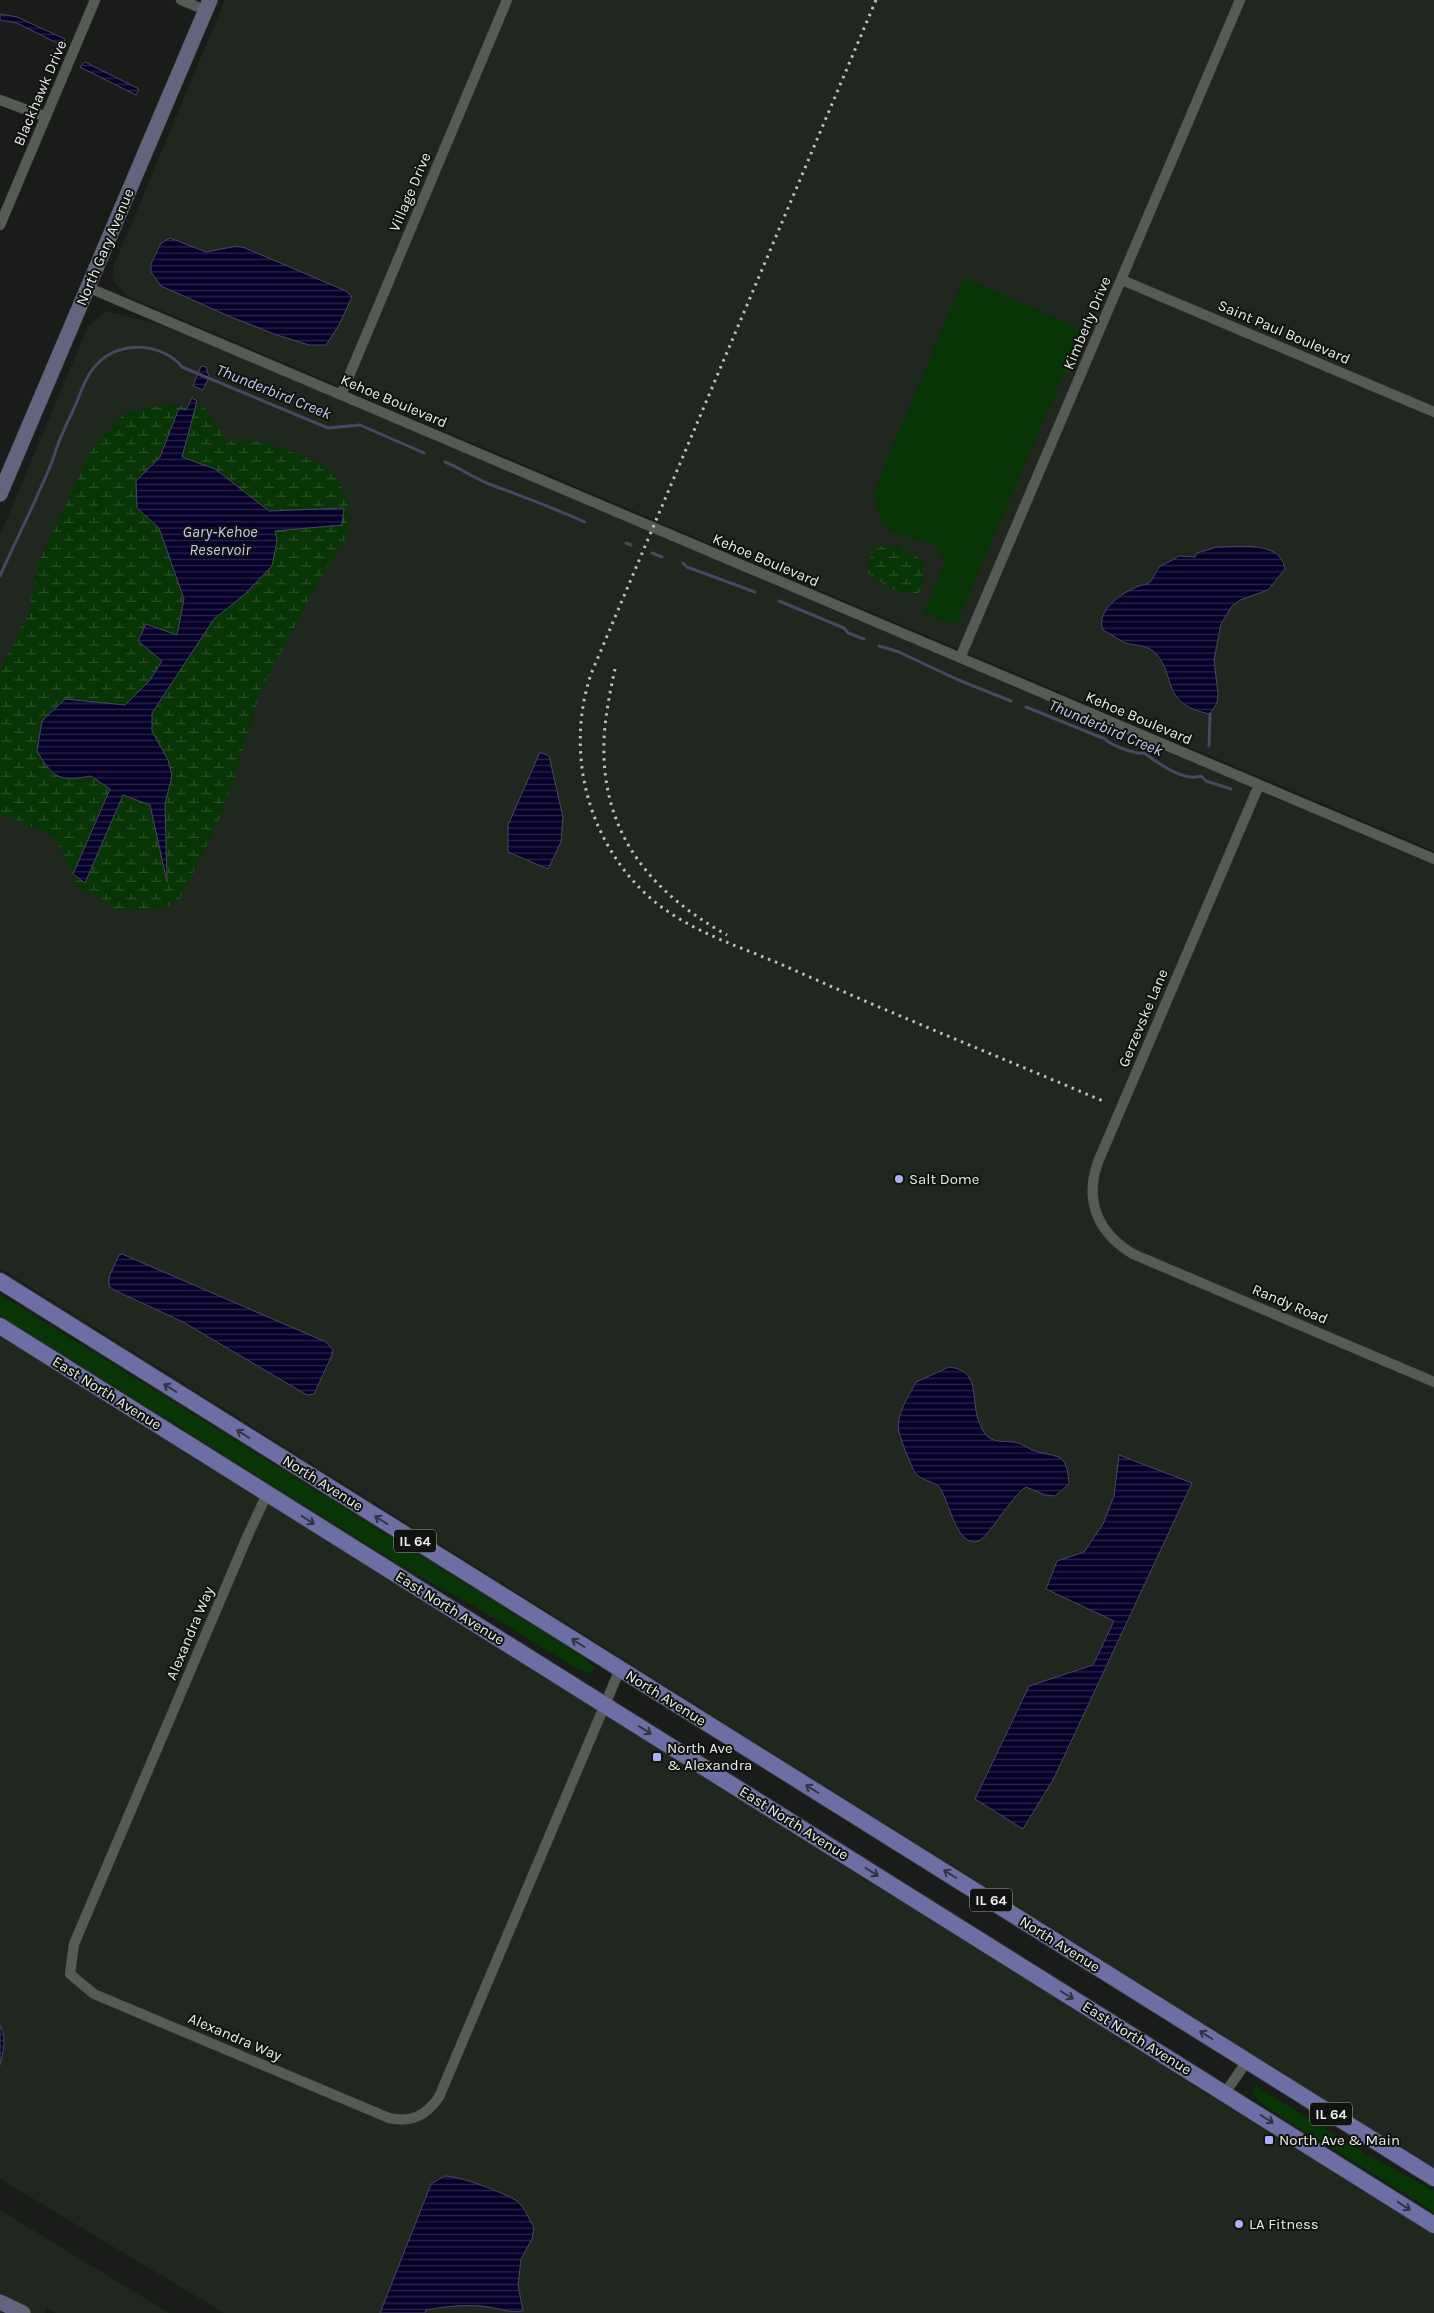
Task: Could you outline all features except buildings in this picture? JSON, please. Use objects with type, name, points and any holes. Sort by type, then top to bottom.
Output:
[{"type":"main road","name":"North Avenue","points":[[0,1281],[1434,2178]]},
{"type":"main road","name":"East North Avenue","points":[[0,1326],[1434,2225]]},
{"type":"street","name":"Blackhawk Drive","points":[[0,225],[95,0]]},
{"type":"street","points":[[181,0],[207,5]]},
{"type":"street","name":"Village Drive","points":[[341,395],[507,0]]},
{"type":"street","name":"Kimberly Drive","points":[[960,658],[1240,0]]},
{"type":"street","name":"North Gary Avenue","points":[[0,494],[207,5]]},
{"type":"street","points":[[0,100],[46,117]]},
{"type":"street","name":"Saint Paul Boulevard","points":[[1122,280],[1434,412]]},
{"type":"street","name":"Kehoe Boulevard","points":[[87,287],[1434,859]]},
{"type":"street","name":"Gerzevske Lane","points":[[1133,1254],[1111,1237],[1092,1207],[1094,1173],[1260,785]]},
{"type":"street","name":"Randy Road","points":[[1133,1254],[1434,1382]]},
{"type":"street","name":"Alexandra Way","points":[[267,1494],[74,1944],[70,1974],[87,1990],[389,2118],[408,2120],[417,2118],[433,2106],[439,2097],[620,1669]]},
{"type":"street","points":[[1225,2093],[1247,2061]]},
{"type":"street","points":[[0,2302],[23,2313]]},
{"type":"shaded area","points":[[225,0],[1434,0],[1434,851],[127,296],[112,279],[114,265]]},
{"type":"shaded area","points":[[106,311],[166,326],[1434,865],[1434,2170],[1379,2139],[1330,2103],[0,1268],[0,535],[88,326]]},
{"type":"shaded area","points":[[0,1334],[607,1714],[1241,2115],[1434,2232],[1434,2313],[224,2313],[0,2179]]},
{"type":"shaded area","points":[[0,2210],[169,2313],[56,2313],[47,2308],[45,2313],[0,2313]]},
{"type":"green space","points":[[964,278],[1075,326],[1080,331],[1080,336],[956,625],[924,613],[944,564],[942,555],[933,544],[902,536],[882,524],[873,493]]},
{"type":"green space","points":[[162,405],[204,407],[226,441],[262,441],[320,463],[337,478],[348,503],[347,536],[319,580],[260,692],[230,791],[217,824],[180,899],[167,906],[145,910],[116,910],[106,901],[78,887],[55,837],[0,813],[0,670],[28,615],[40,559],[92,448],[125,413]]},
{"type":"green space","points":[[877,546],[897,546],[922,560],[923,582],[918,595],[891,589],[868,573],[871,556]]},
{"type":"green space","points":[[0,1294],[577,1653],[595,1668],[591,1674],[574,1667],[493,1617],[405,1568],[0,1315]]},
{"type":"green space","points":[[1256,2086],[1358,2149],[1434,2191],[1434,2212],[1267,2108],[1252,2093]]},
{"type":"water","points":[[0,14],[17,17],[65,39],[63,46],[17,23],[0,20]]},
{"type":"water","points":[[85,62],[139,89],[136,95],[80,67]]},
{"type":"water","points":[[170,238],[206,252],[237,246],[245,248],[346,291],[352,297],[339,325],[326,345],[309,345],[277,335],[161,286],[151,272],[151,264],[161,243]]},
{"type":"water","points":[[201,366],[206,367],[209,377],[203,390],[193,386]]},
{"type":"water","name":"Gary-Kehoe Reservoir","points":[[192,398],[197,401],[182,457],[215,469],[269,511],[344,508],[342,525],[275,531],[277,541],[272,566],[244,595],[214,619],[152,713],[152,731],[168,760],[172,776],[165,804],[167,882],[150,805],[123,795],[85,883],[73,874],[110,789],[91,776],[64,778],[58,776],[48,767],[37,751],[42,721],[65,699],[125,705],[150,680],[162,661],[138,641],[146,624],[177,635],[184,599],[159,528],[137,508],[136,481],[160,457],[179,408],[186,410]]},
{"type":"water","points":[[1247,546],[1267,549],[1276,553],[1282,560],[1285,569],[1268,590],[1240,600],[1232,606],[1221,624],[1214,660],[1218,694],[1217,703],[1210,714],[1183,703],[1171,687],[1165,669],[1153,651],[1146,647],[1123,642],[1103,630],[1102,623],[1107,609],[1118,597],[1149,583],[1161,566],[1178,556],[1195,557],[1197,553],[1217,547]]},
{"type":"water","points":[[540,752],[549,756],[563,817],[561,842],[548,869],[508,852],[508,825]]},
{"type":"water","points":[[122,1254],[326,1342],[333,1350],[332,1355],[314,1394],[307,1395],[183,1322],[114,1290],[109,1286],[109,1277],[119,1255]]},
{"type":"water","points":[[949,1367],[960,1370],[971,1381],[978,1418],[987,1436],[996,1440],[1014,1442],[1040,1453],[1059,1457],[1066,1465],[1068,1473],[1069,1484],[1055,1496],[1045,1495],[1026,1487],[981,1540],[976,1542],[969,1541],[958,1529],[939,1487],[916,1474],[898,1426],[906,1399],[916,1382]]},
{"type":"water","points":[[1119,1455],[1192,1483],[1054,1778],[1023,1829],[975,1799],[1029,1686],[1093,1665],[1114,1621],[1046,1589],[1057,1561],[1084,1552],[1103,1524],[1114,1496]]},
{"type":"water","points":[[0,2025],[4,2040],[0,2065]]},
{"type":"water","points":[[444,2176],[492,2189],[520,2203],[534,2227],[532,2239],[521,2259],[518,2285],[523,2311],[465,2306],[426,2310],[425,2313],[380,2313],[431,2184]]},
{"type":"waterway","points":[[0,576],[43,482],[86,380],[98,363],[118,351],[141,347],[153,349],[174,359],[182,367],[328,428],[360,425],[424,453]]},
{"type":"waterway","name":"Thunderbird Creek","points":[[445,462],[489,484],[585,522]]},
{"type":"waterway","name":"Thunderbird Creek","points":[[626,543],[631,545]]},
{"type":"waterway","name":"Thunderbird Creek","points":[[652,553],[662,557]]},
{"type":"waterway","name":"Thunderbird Creek","points":[[683,563],[687,567],[755,592]]},
{"type":"waterway","name":"Thunderbird Creek","points":[[779,601],[844,628],[848,633],[864,639]]},
{"type":"waterway","name":"Thunderbird Creek","points":[[879,646],[899,652],[956,679],[1011,701]]},
{"type":"waterway","name":"Thunderbird Creek","points":[[1026,707],[1105,739],[1124,749],[1144,753],[1179,774],[1194,777],[1201,776],[1206,781],[1231,789]]},
{"type":"waterway","points":[[1209,746],[1210,714]]},
{"type":"railway","points":[[876,0],[591,674],[583,704],[580,734],[582,764],[587,793],[596,822],[610,849],[627,874],[648,896],[679,919],[714,937],[1103,1101]]},
{"type":"railway","points":[[615,669],[608,704],[604,741],[605,774],[611,804],[621,831],[653,879],[699,918],[727,935]]},
{"type":"place","name":"Salt Dome","points":[[899,1179]]},
{"type":"place","name":"North Ave & Alexandra","points":[[657,1757]]},
{"type":"place","name":"North Ave & Main","points":[[1269,2140]]},
{"type":"place","name":"LA Fitness","points":[[1239,2224]]}]
